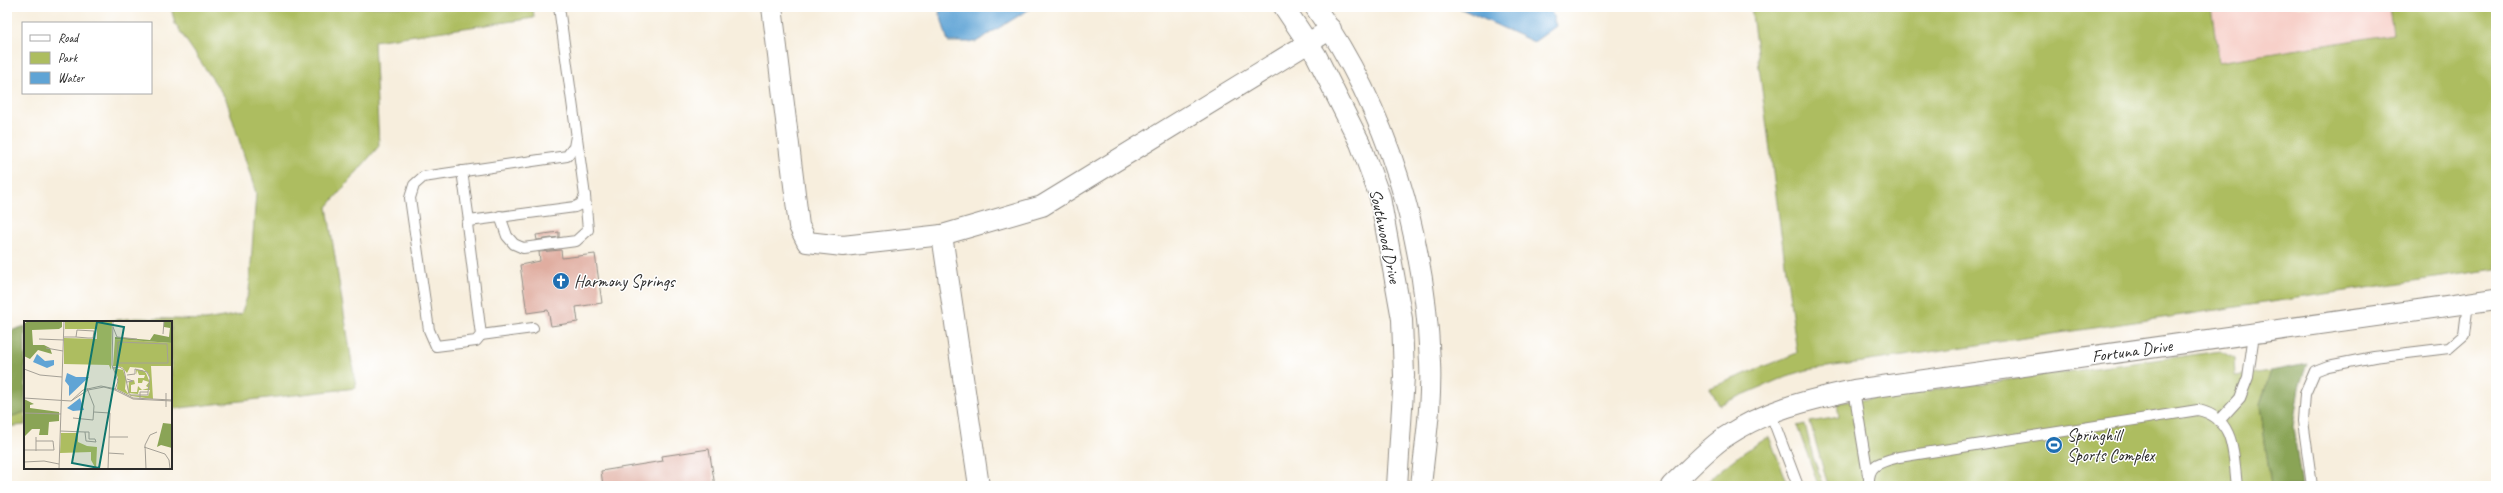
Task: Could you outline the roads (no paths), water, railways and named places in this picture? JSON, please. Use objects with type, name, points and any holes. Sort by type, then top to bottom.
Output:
[{"type":"street","points":[[772,7],[799,226],[806,242],[843,246],[942,235],[1042,206],[1331,29]]},
{"type":"street","name":"Southwood Drive","points":[[1284,7],[1308,44],[1360,143],[1380,197],[1402,319],[1404,376],[1396,486]]},
{"type":"street","name":"Southwood Drive","points":[[1316,7],[1331,29],[1367,95],[1394,161],[1419,262],[1430,363],[1429,410],[1421,486]]},
{"type":"street","points":[[942,235],[979,486]]},
{"type":"street","name":"Fortuna Drive","points":[[1671,486],[1725,437],[1770,412],[1807,400],[1854,390],[2496,299]]},
{"type":"lane","points":[[500,216],[507,236],[514,244],[523,248],[576,242],[588,230],[585,196],[559,7]]},
{"type":"lane","points":[[533,328],[481,335],[476,341],[440,347],[433,342],[429,330],[410,198],[414,185],[423,177],[567,156],[574,147],[576,136]]},
{"type":"lane","points":[[462,171],[481,335]]},
{"type":"lane","points":[[469,221],[574,207],[581,204],[585,196]]},
{"type":"lane","points":[[2312,486],[2303,421],[2305,394],[2315,371],[2328,366],[2374,357],[2449,348],[2464,335],[2468,303]]},
{"type":"lane","points":[[2219,421],[2240,398],[2248,377],[2254,334]]},
{"type":"lane","points":[[1854,390],[1869,486]]},
{"type":"lane","points":[[1868,475],[1874,466],[1899,457],[2069,429],[2198,410],[2213,415],[2230,434],[2237,486]]},
{"type":"lane","points":[[1770,412],[1798,486]]},
{"type":"water","points":[[938,7],[1033,7],[976,42],[948,42]]},
{"type":"water","points":[[1457,7],[1550,7],[1556,26],[1534,42]]},
{"type":"place","name":"Harmony Springs","points":[[561,281]]},
{"type":"place","name":"Springhill Sports Complex","points":[[2054,445]]}]
